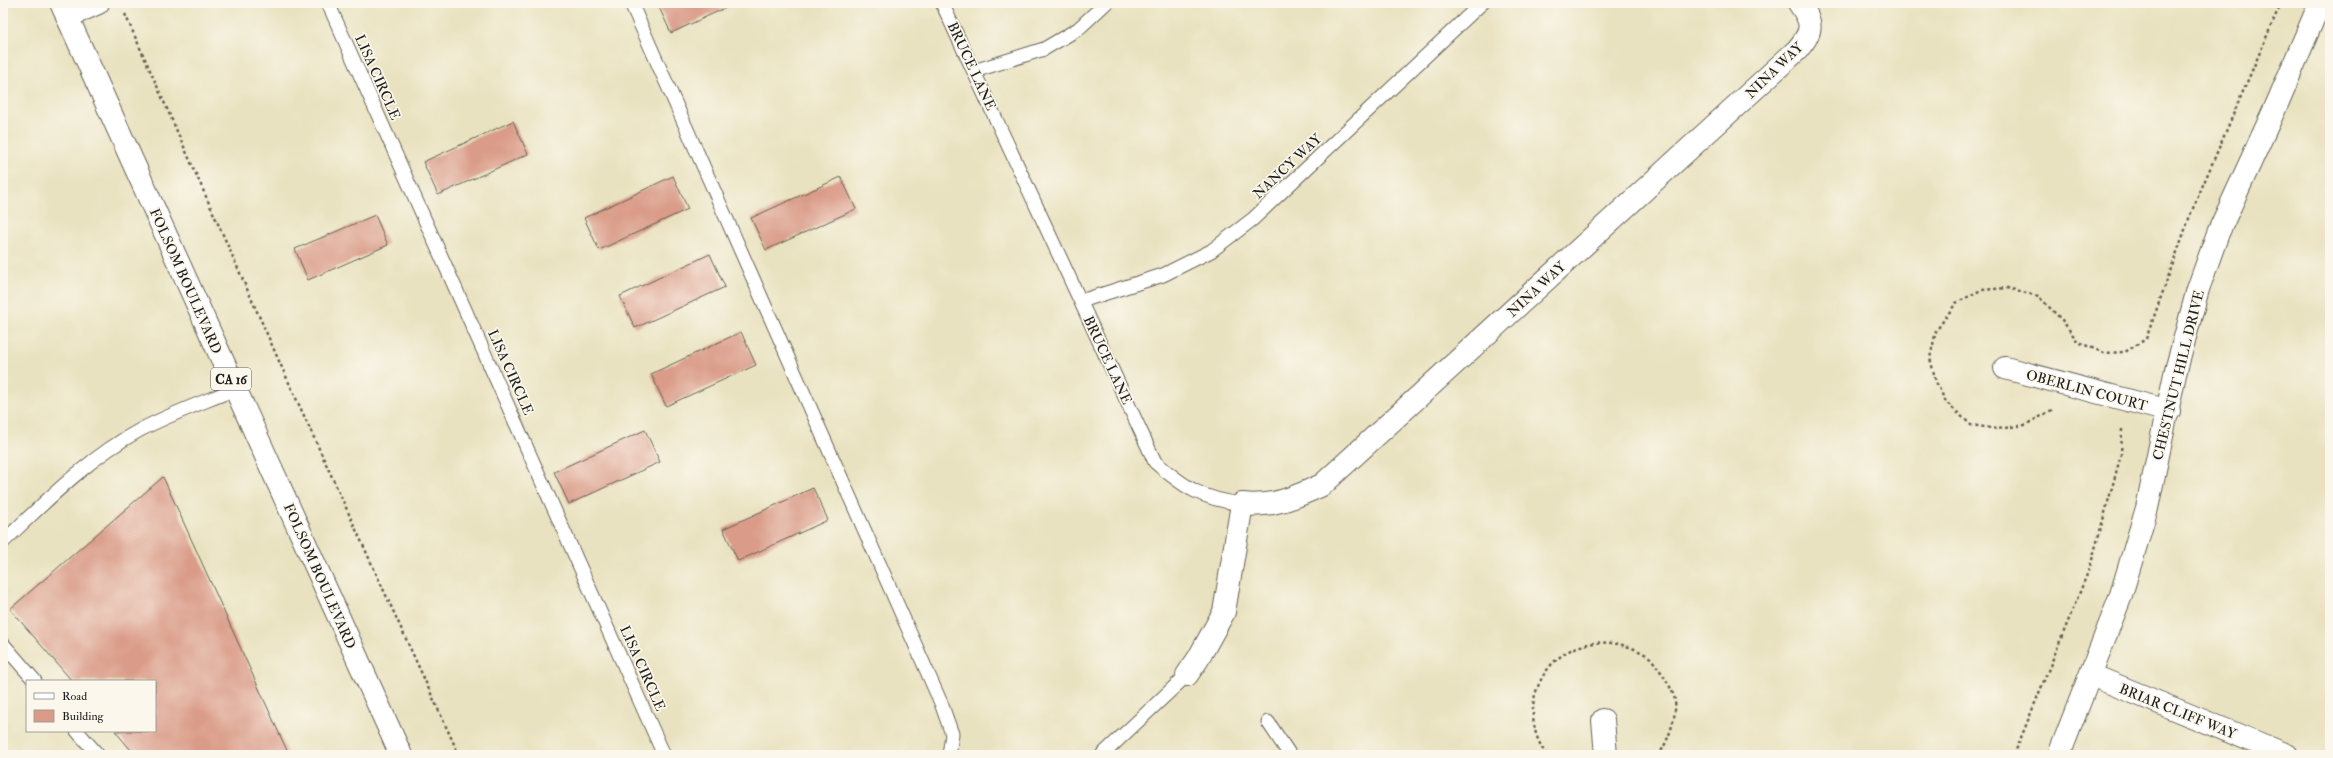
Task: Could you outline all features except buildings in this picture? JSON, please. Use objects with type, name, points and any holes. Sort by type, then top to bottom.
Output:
[{"type":"street","points":[[64,10],[98,3]]},
{"type":"street","name":"NINA WAY","points":[[1242,504],[1252,505],[1288,500],[1322,485],[1797,50],[1809,35],[1809,16],[1799,3]]},
{"type":"street","name":"CHESTNUT HILL DRIVE","points":[[2059,755],[2120,598],[2145,516],[2176,374],[2198,289],[2218,234],[2277,104],[2320,3]]},
{"type":"street","name":"FOLSOM BOULEVARD","points":[[64,10],[401,755]]},
{"type":"street","name":"OBERLIN COURT","points":[[2005,368],[2169,411]]},
{"type":"street","points":[[1187,675],[1198,659],[1224,612],[1242,504]]},
{"type":"street","name":"BRIAR CLIFF WAY","points":[[2091,675],[2287,755]]},
{"type":"street","points":[[1603,720],[1606,755]]},
{"type":"lane","name":"LISA CIRCLE","points":[[328,3],[664,755]]},
{"type":"lane","points":[[631,3],[941,703],[952,734],[949,755]]},
{"type":"lane","name":"BRUCE LANE","points":[[942,3],[1155,462],[1183,486],[1216,501],[1242,504]]},
{"type":"lane","points":[[974,71],[1044,49],[1078,29],[1106,3]]},
{"type":"lane","name":"NANCY WAY","points":[[1080,301],[1163,275],[1211,251],[1253,219],[1482,3]]},
{"type":"lane","points":[[3,542],[52,495],[100,455],[140,430],[235,389]]},
{"type":"lane","points":[[3,644],[34,680]]},
{"type":"lane","points":[[1102,755],[1187,675]]},
{"type":"lane","points":[[1268,722],[1290,755]]},
{"type":"lane","points":[[78,732],[98,755]]},
{"type":"path","points":[[123,10],[279,361],[459,755]]},
{"type":"path","points":[[1547,755],[1542,749],[1534,725],[1533,703],[1540,680],[1559,657],[1586,643],[1618,643],[1649,657],[1663,675],[1674,700],[1672,725],[1659,755]]},
{"type":"tram line","points":[[3,750],[7,755]]}]
